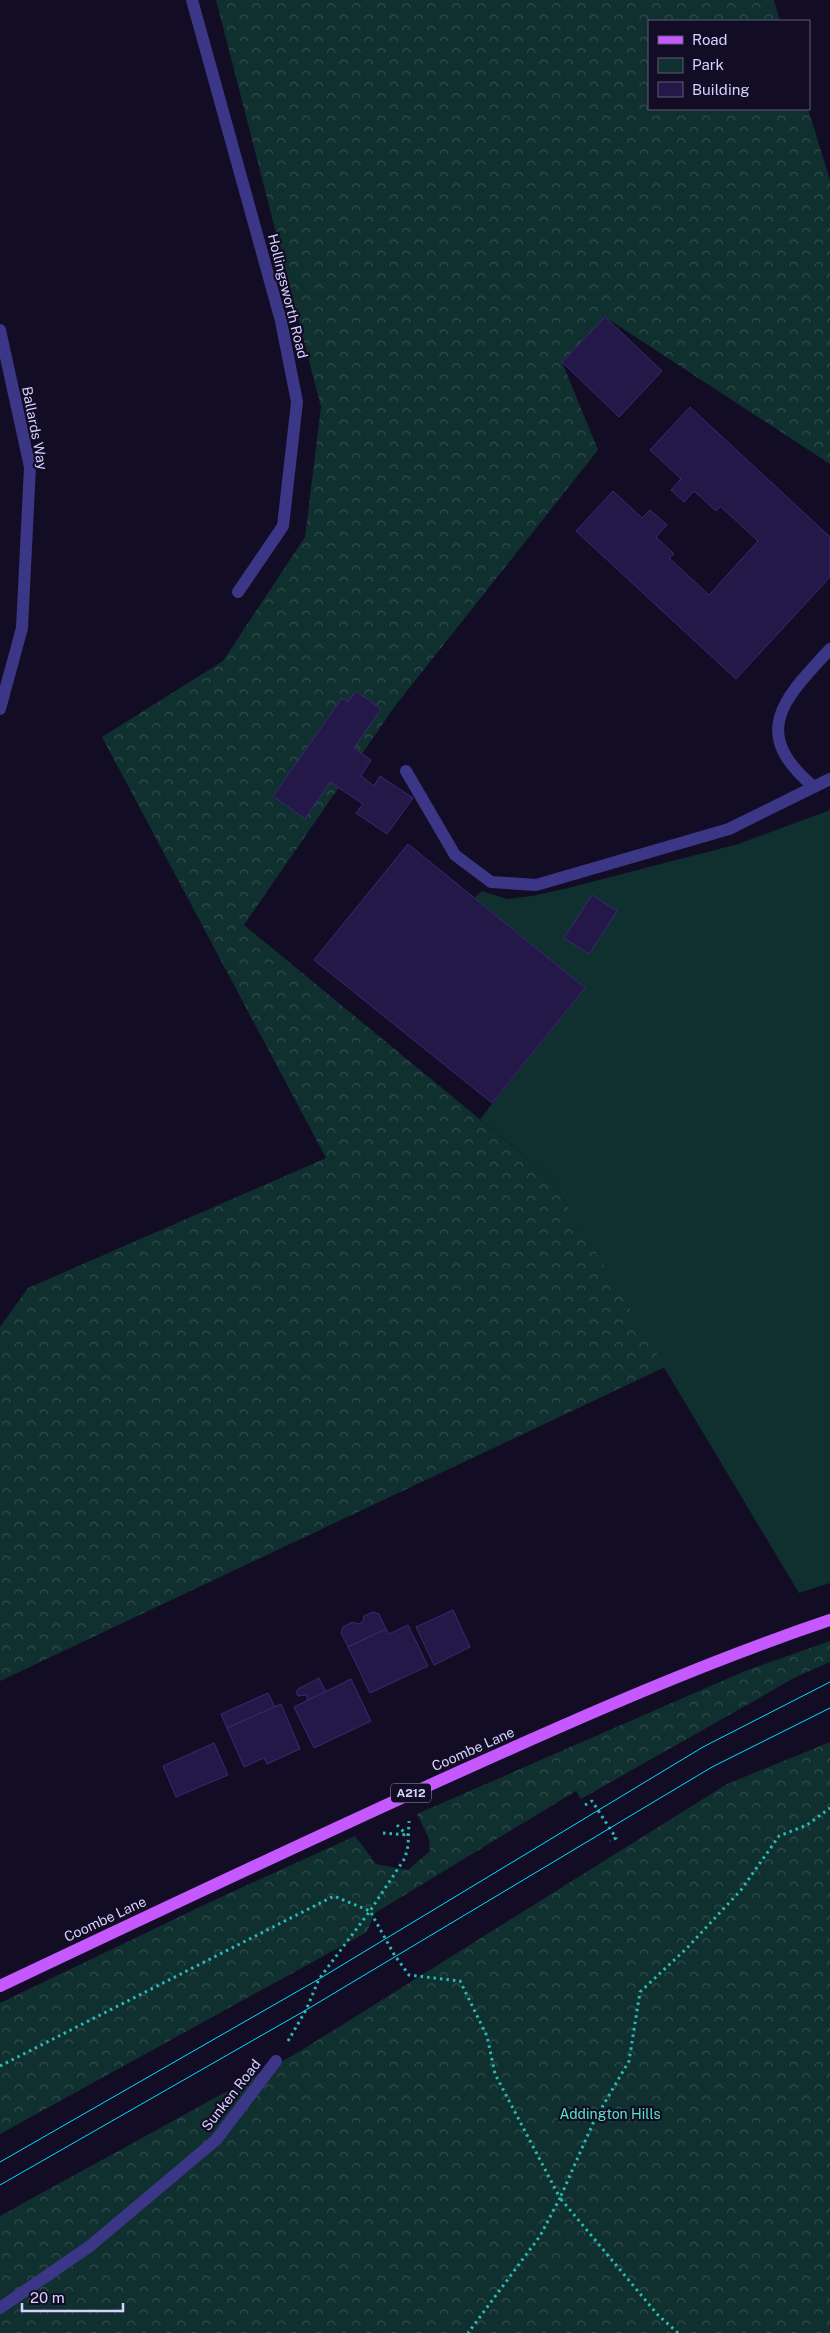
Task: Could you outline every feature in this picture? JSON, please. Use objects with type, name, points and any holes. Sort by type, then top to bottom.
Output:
[{"type":"main road","name":"Coombe Lane","points":[[0,1986],[257,1864],[543,1734],[762,1644],[830,1620]]},
{"type":"street","name":"Hollingsworth Road","points":[[192,0],[281,321],[297,402],[283,526],[238,592]]},
{"type":"street","name":"Ballards Way","points":[[0,330],[30,467],[22,628],[0,709]]},
{"type":"street","points":[[814,787],[797,773],[788,760],[780,742],[778,720],[781,710],[798,684],[830,649]]},
{"type":"street","points":[[406,771],[455,855],[490,882],[536,885],[729,829],[830,779]]},
{"type":"street","name":"Sunken Road","points":[[0,2308],[90,2246],[216,2140],[276,2061]]},
{"type":"path","points":[[585,1805],[592,1801],[616,1838],[610,1841]]},
{"type":"path","points":[[468,2333],[540,2236],[560,2198],[594,2121],[629,2061],[640,1992],[688,1948],[741,1890],[779,1836],[807,1825],[830,1808]]},
{"type":"path","name":"Sunken Road","points":[[276,2061],[306,2010],[319,1979],[370,1911],[405,1858],[408,1846],[407,1835],[382,1833],[381,1828]]},
{"type":"path","points":[[0,2066],[334,1896],[370,1911],[395,1956],[410,1975],[460,1981],[487,2036],[495,2074],[560,2198],[657,2314],[678,2333]]},
{"type":"path","points":[[473,2327],[473,2333]]},
{"type":"green space","points":[[216,0],[774,0],[780,20],[648,20],[648,110],[808,110],[830,180],[830,464],[605,317],[562,362],[598,450],[395,706],[244,925],[550,1177],[665,1367],[0,1681],[0,1327],[28,1288],[326,1158],[102,737],[223,661],[305,537],[321,407]]},
{"type":"green space","points":[[830,810],[830,1583],[799,1593],[550,1177],[480,1119],[585,988],[474,898],[482,891],[507,899],[568,888],[738,844]]},
{"type":"green space","points":[[830,1641],[830,1662],[796,1677],[581,1799],[576,1791],[375,1913],[367,1932],[0,2134],[0,2003],[208,1903],[355,1836],[376,1864],[408,1870],[430,1851],[429,1839],[417,1814],[745,1671]]},
{"type":"green space","name":"Addington Hills","points":[[830,1742],[830,2333],[0,2333],[0,2216],[302,2050],[727,1784]]},
{"type":"building","points":[[605,317],[662,371],[619,417],[562,362]]},
{"type":"building","points":[[690,407],[830,537],[830,577],[736,679],[576,531],[613,491],[642,518],[650,510],[667,525],[656,537],[674,554],[669,558],[709,595],[758,541],[720,506],[716,511],[694,491],[684,502],[671,490],[681,479],[650,450]]},
{"type":"building","points":[[356,691],[381,709],[354,748],[371,760],[361,776],[374,786],[380,776],[413,798],[387,834],[356,813],[363,804],[330,782],[305,819],[273,796],[342,698],[348,702]]},
{"type":"building","points":[[408,844],[585,988],[492,1103],[314,960]]},
{"type":"building","points":[[592,895],[617,911],[589,954],[564,938]]},
{"type":"building","points":[[453,1610],[470,1647],[434,1665],[416,1627]]},
{"type":"building","points":[[373,1612],[379,1614],[386,1629],[348,1647],[341,1633],[343,1627],[352,1622],[358,1624],[363,1622],[364,1616]]},
{"type":"building","points":[[408,1625],[428,1666],[370,1693],[348,1647],[386,1629],[389,1634]]},
{"type":"building","points":[[319,1678],[326,1692],[308,1700],[306,1695],[298,1696],[296,1692],[298,1689]]},
{"type":"building","points":[[351,1679],[371,1721],[314,1748],[294,1707]]},
{"type":"building","points":[[268,1693],[275,1707],[227,1728],[221,1714]]},
{"type":"building","points":[[281,1704],[300,1749],[267,1764],[264,1758],[244,1767],[227,1728]]},
{"type":"building","points":[[214,1743],[228,1775],[176,1797],[163,1766]]},
{"type":"tram line","points":[[0,2162],[319,1979],[703,1747],[830,1682]]},
{"type":"tram line","points":[[0,2185],[306,2010],[712,1767],[830,1708]]}]
